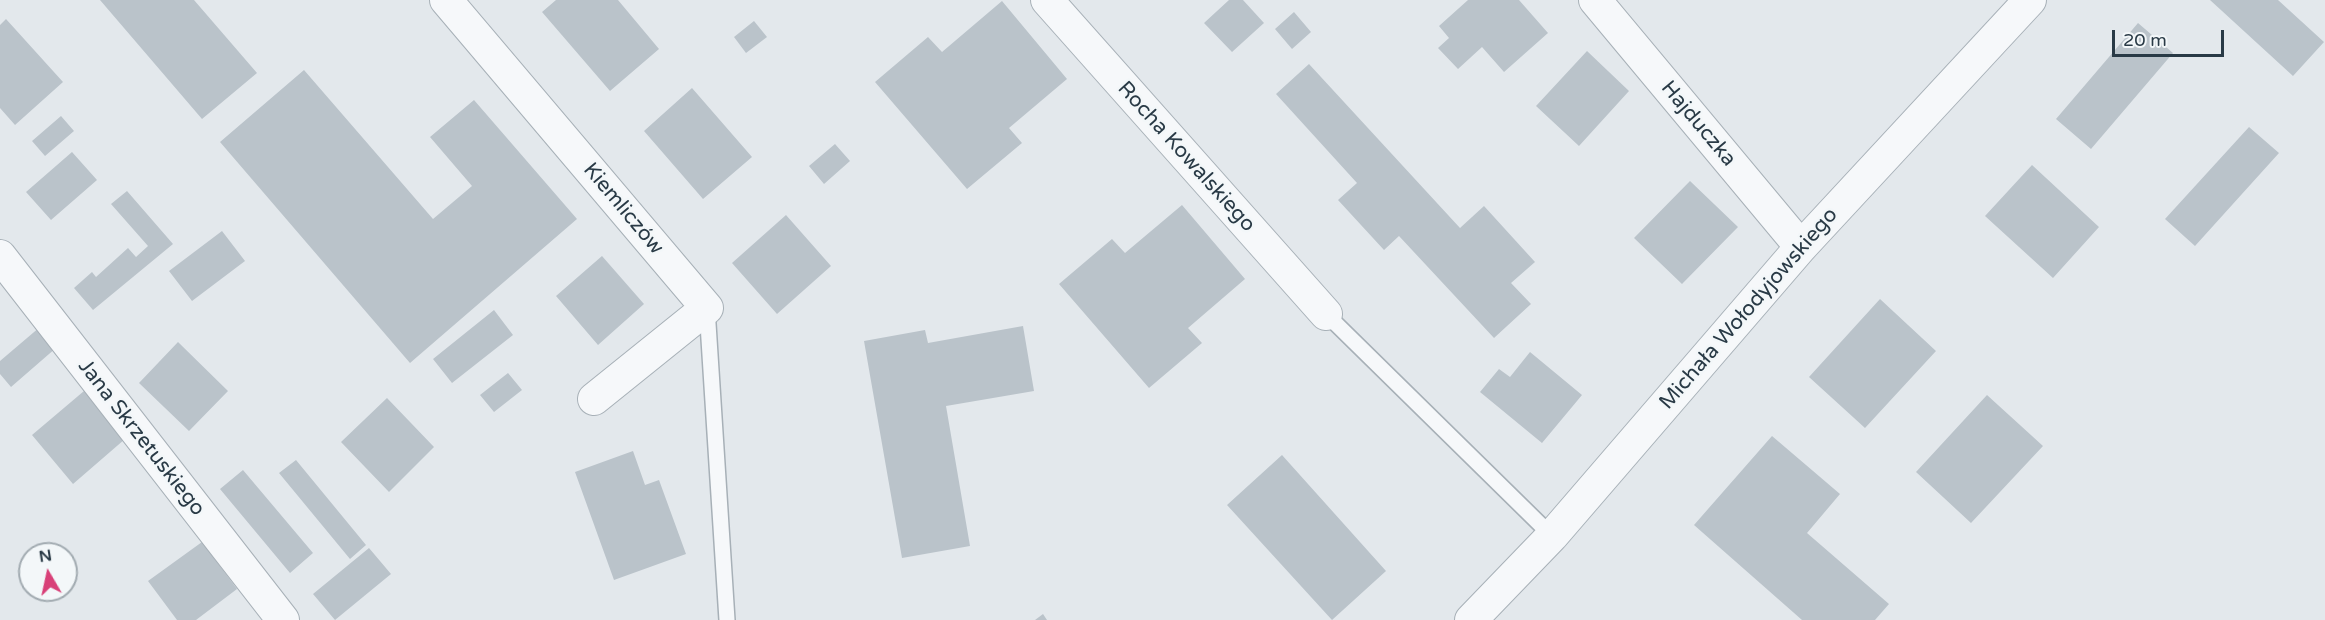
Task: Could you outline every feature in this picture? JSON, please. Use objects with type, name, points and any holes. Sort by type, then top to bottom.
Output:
[{"type":"street","name":"Kiemliczów","points":[[446,0],[707,308]]},
{"type":"street","name":"Rocha Kowalskiego","points":[[1047,0],[1326,314]]},
{"type":"street","name":"Hajduczka","points":[[1595,0],[1801,247]]},
{"type":"street","name":"Michała Wołodyjowskiego","points":[[1471,620],[1552,536],[1801,247],[2030,0]]},
{"type":"street","name":"Jana Skrzetuskiego","points":[[0,256],[283,620]]},
{"type":"street","points":[[594,399],[707,308]]},
{"type":"lane","points":[[707,308],[727,620]]},
{"type":"lane","points":[[1326,314],[1552,536]]},
{"type":"building","points":[[100,0],[194,0],[257,73],[202,119]]},
{"type":"building","points":[[556,0],[618,0],[659,49],[610,91],[542,12]]},
{"type":"building","points":[[1229,0],[1243,0],[1264,23],[1232,52],[1204,23]]},
{"type":"building","points":[[1468,0],[1519,0],[1548,33],[1504,72],[1482,47],[1458,69],[1438,48],[1449,38],[1439,26]]},
{"type":"building","points":[[2210,0],[2278,0],[2324,42],[2293,76]]},
{"type":"building","points":[[1002,1],[1067,79],[1009,128],[1022,143],[967,189],[875,82],[928,37],[942,52]]},
{"type":"building","points":[[1294,12],[1311,32],[1292,49],[1275,29]]},
{"type":"building","points":[[6,19],[63,82],[15,125],[0,108],[0,25]]},
{"type":"building","points":[[754,21],[767,37],[746,53],[734,37]]},
{"type":"building","points":[[2138,23],[2173,53],[2091,149],[2056,119]]},
{"type":"building","points":[[1587,51],[1629,91],[1579,146],[1536,106]]},
{"type":"building","points":[[1309,64],[1460,228],[1484,206],[1535,262],[1511,283],[1531,304],[1494,338],[1399,236],[1384,250],[1338,200],[1357,183],[1276,94]]},
{"type":"building","points":[[304,70],[433,219],[472,186],[430,137],[474,100],[577,219],[410,363],[220,142]]},
{"type":"building","points":[[692,88],[752,157],[703,199],[644,131]]},
{"type":"building","points":[[61,116],[74,131],[45,156],[32,141]]},
{"type":"building","points":[[2249,127],[2279,153],[2195,246],[2165,219]]},
{"type":"building","points":[[835,144],[850,161],[824,184],[809,166]]},
{"type":"building","points":[[72,152],[97,180],[51,220],[26,192]]},
{"type":"building","points":[[2032,165],[2099,227],[2053,278],[1985,216]]},
{"type":"building","points":[[1690,181],[1738,227],[1682,284],[1634,238]]},
{"type":"building","points":[[127,191],[173,244],[93,310],[74,288],[92,272],[96,277],[128,248],[136,257],[148,246],[111,204]]},
{"type":"building","points":[[1182,205],[1245,279],[1188,328],[1202,343],[1149,388],[1059,284],[1112,239],[1125,253]]},
{"type":"building","points":[[786,215],[831,266],[777,314],[732,263]]},
{"type":"building","points":[[222,231],[245,261],[192,301],[169,271]]},
{"type":"building","points":[[602,256],[644,304],[598,345],[556,296]]},
{"type":"building","points":[[1880,299],[1936,351],[1865,428],[1809,377]]},
{"type":"building","points":[[494,310],[513,335],[452,383],[433,359]]},
{"type":"building","points":[[47,321],[64,341],[11,387],[0,374],[0,361]]},
{"type":"building","points":[[1023,326],[1034,391],[946,406],[970,546],[902,558],[864,341],[925,330],[928,343]]},
{"type":"building","points":[[178,342],[228,391],[189,431],[139,383]]},
{"type":"building","points":[[1530,352],[1582,395],[1542,443],[1480,392],[1499,369],[1510,377]]},
{"type":"building","points":[[508,373],[522,390],[494,412],[480,395]]},
{"type":"building","points":[[84,391],[125,439],[73,484],[32,435]]},
{"type":"building","points":[[1987,395],[2043,446],[1971,523],[1916,472]]},
{"type":"building","points":[[387,398],[434,447],[389,492],[341,442]]},
{"type":"building","points":[[1772,436],[1840,494],[1807,533],[1889,604],[1875,620],[1802,620],[1694,525]]},
{"type":"building","points":[[633,451],[645,485],[659,480],[686,554],[614,580],[575,472]]},
{"type":"building","points":[[1282,455],[1386,571],[1332,620],[1227,505]]},
{"type":"building","points":[[296,460],[366,545],[350,559],[279,473]]},
{"type":"building","points":[[243,470],[313,553],[290,573],[220,489]]},
{"type":"building","points":[[202,542],[237,589],[196,620],[177,620],[148,581]]},
{"type":"building","points":[[369,548],[391,574],[335,620],[313,594]]},
{"type":"building","points":[[1043,614],[1047,620],[1035,620]]}]
